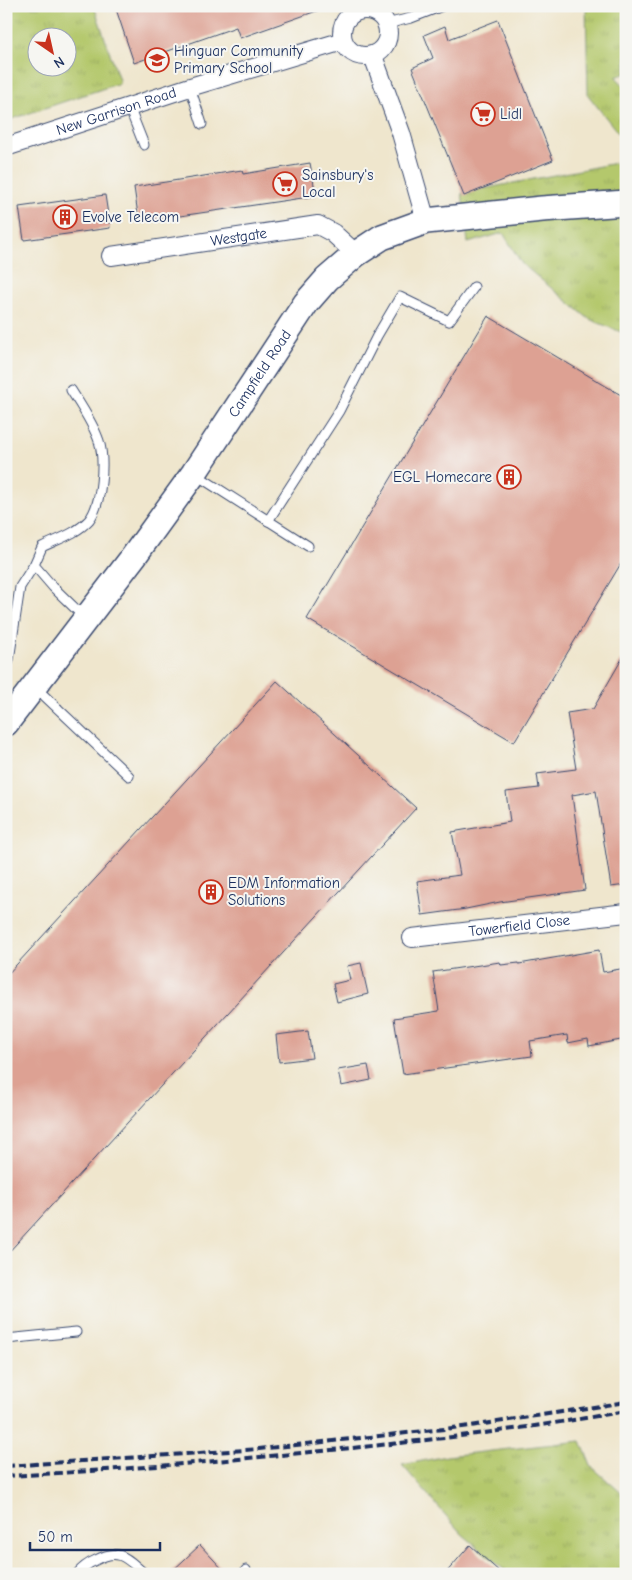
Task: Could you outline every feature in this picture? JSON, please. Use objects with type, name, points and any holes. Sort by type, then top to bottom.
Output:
[{"type":"street","points":[[367,8],[379,15],[386,24],[388,33],[386,43],[373,56],[359,56],[351,52],[341,36],[348,11],[359,11],[367,8]]},
{"type":"street","name":"New Garrison Road","points":[[6,147],[190,87],[343,41]]},
{"type":"street","points":[[373,56],[401,133],[426,221]]},
{"type":"street","name":"Campfield Road","points":[[6,723],[134,556],[194,473],[306,303],[327,278],[356,254],[382,237],[426,221],[542,209],[626,203]]},
{"type":"street","name":"Westgate","points":[[111,256],[318,225],[333,233],[356,254]]},
{"type":"street","name":"Towerfield Close","points":[[412,938],[626,913]]},
{"type":"lane","points":[[386,24],[412,18],[442,6]]},
{"type":"lane","points":[[190,87],[202,124]]},
{"type":"lane","points":[[129,107],[144,145]]},
{"type":"lane","points":[[268,520],[340,411],[377,336],[400,298],[449,321],[474,287]]},
{"type":"lane","points":[[6,668],[9,660],[20,587],[42,547],[72,533],[89,519],[99,501],[102,474],[99,442],[87,416],[71,390]]},
{"type":"lane","points":[[194,473],[308,546]]},
{"type":"lane","points":[[34,564],[53,587],[86,619]]},
{"type":"lane","points":[[34,686],[130,776]]},
{"type":"lane","points":[[6,1339],[76,1332]]},
{"type":"lane","points":[[77,1574],[92,1562],[107,1554],[118,1554],[126,1557],[145,1574]]},
{"type":"green space","points":[[6,6],[94,6],[120,83],[6,121]]},
{"type":"green space","points":[[586,6],[626,6],[626,73],[616,77],[626,88],[626,143],[588,95]]},
{"type":"green space","points":[[626,161],[626,334],[589,319],[522,264],[503,233],[468,243],[462,193]]},
{"type":"green space","points":[[581,1441],[591,1466],[626,1497],[626,1574],[509,1574],[461,1533],[402,1465],[447,1456]]},
{"type":"building","points":[[115,6],[325,6],[325,8],[240,38],[236,27],[134,63]]},
{"type":"building","name":"Lidl","points":[[498,20],[553,160],[464,196],[412,68],[433,58],[424,35],[445,26],[449,39]]},
{"type":"building","points":[[310,163],[316,196],[139,222],[134,187],[242,170],[243,174]]},
{"type":"building","name":"Evolve Telecom","points":[[105,195],[110,228],[24,240],[19,207]]},
{"type":"building","name":"EGL Homecare","points":[[488,316],[626,398],[626,555],[514,742],[307,619]]},
{"type":"building","points":[[626,652],[626,808],[624,808],[626,822],[626,885],[611,887],[596,791],[572,795],[585,890],[422,915],[417,881],[460,875],[452,832],[510,822],[506,792],[539,788],[537,774],[576,769],[567,713],[593,709]]},
{"type":"building","name":"EDM Information Solutions","points":[[277,681],[416,808],[6,1255],[6,976]]},
{"type":"building","points":[[599,950],[603,972],[626,968],[626,1039],[589,1046],[588,1039],[568,1043],[567,1035],[530,1041],[532,1056],[403,1074],[394,1018],[439,1011],[433,972],[500,962],[501,965],[519,964]]},
{"type":"building","points":[[361,963],[368,994],[337,1002],[333,984],[350,980],[347,966]]},
{"type":"building","points":[[308,1031],[312,1058],[279,1062],[276,1035]]},
{"type":"building","points":[[368,1065],[371,1080],[341,1086],[338,1070]]},
{"type":"building","points":[[200,1545],[227,1574],[169,1574]]},
{"type":"building","points":[[470,1545],[502,1574],[445,1574]]},
{"type":"railway","points":[[6,1466],[259,1449],[471,1426],[626,1402]]},
{"type":"railway","points":[[6,1476],[159,1466],[390,1444],[508,1430],[626,1411]]},
{"type":"place","name":"Hinguar Community Primary School","points":[[157,60]]},
{"type":"place","name":"Lidl","points":[[483,114]]},
{"type":"place","name":"Sainsbury's Local","points":[[285,184]]},
{"type":"place","name":"Evolve Telecom","points":[[65,217]]},
{"type":"place","name":"EGL Homecare","points":[[509,477]]},
{"type":"place","name":"EDM Information Solutions","points":[[211,892]]}]
